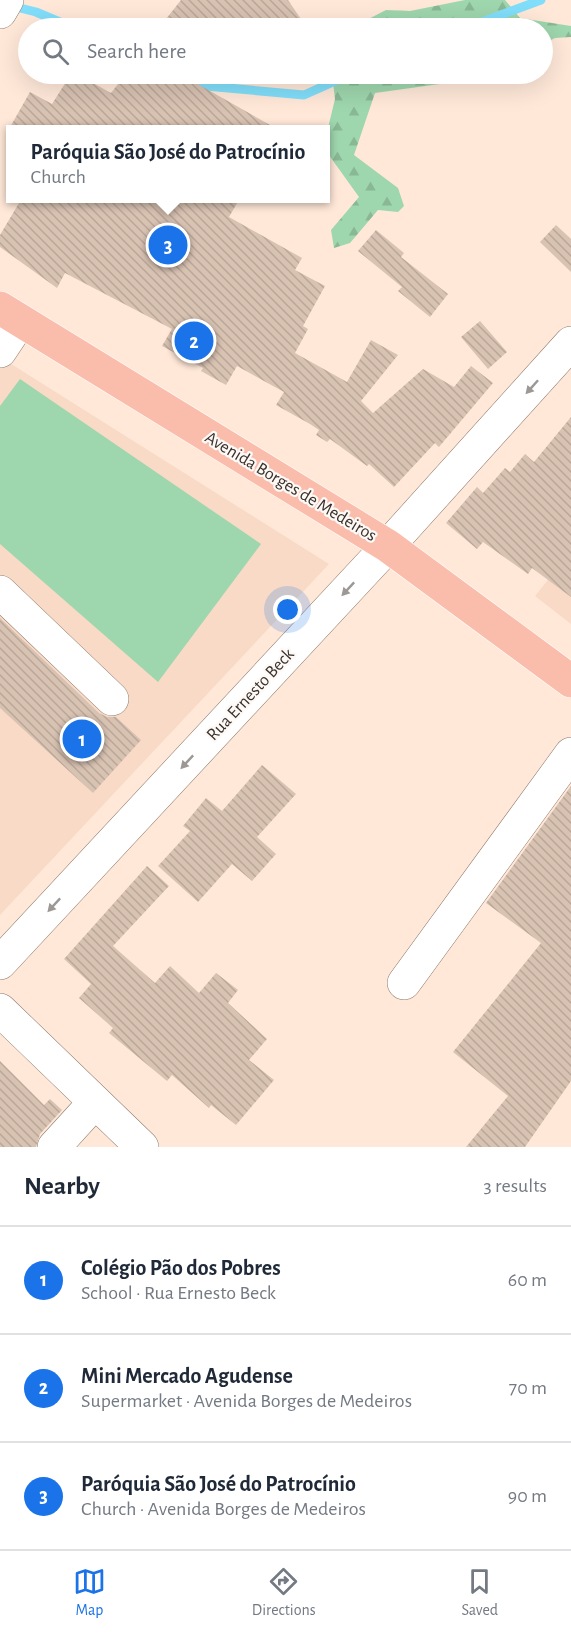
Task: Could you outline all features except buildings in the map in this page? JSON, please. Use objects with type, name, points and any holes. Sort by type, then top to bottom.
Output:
[{"type":"main road","name":"Avenida Borges de Medeiros","points":[[10,314],[388,546],[571,681]]},
{"type":"street","points":[[0,12],[7,0]]},
{"type":"street","points":[[0,351],[10,314]]},
{"type":"street","name":"Rua Ernesto Beck","points":[[0,963],[388,546],[571,343]]},
{"type":"street","points":[[0,592],[112,699]]},
{"type":"street","points":[[404,983],[571,754]]},
{"type":"street","points":[[0,1010],[136,1145]]},
{"type":"street","points":[[54,1147],[95,1102]]},
{"type":"shaded area","points":[[0,357],[329,564],[0,915]]},
{"type":"shaded area","points":[[571,551],[571,624],[535,596]]},
{"type":"green space","points":[[465,0],[505,0],[520,18],[370,18],[386,10],[410,11]]},
{"type":"green space","points":[[553,23],[571,26],[571,37],[553,39]]},
{"type":"green space","points":[[333,84],[440,84],[375,93],[354,155],[398,188],[404,206],[398,212],[378,210],[350,243],[334,248],[331,230],[359,197],[330,157],[329,125],[335,99]]},
{"type":"green space","points":[[20,379],[261,544],[158,682],[0,544],[0,406]]},
{"type":"waterway","points":[[493,18],[541,0]]},
{"type":"waterway","points":[[12,6],[50,18]]},
{"type":"waterway","points":[[201,84],[304,95],[329,84]]},
{"type":"place","name":"Paróquia São José do Patrocínio","points":[[168,245]]},
{"type":"place","name":"Mini Mercado Agudense","points":[[194,341]]},
{"type":"place","name":"Colégio Pão dos Pobres","points":[[82,739]]}]
